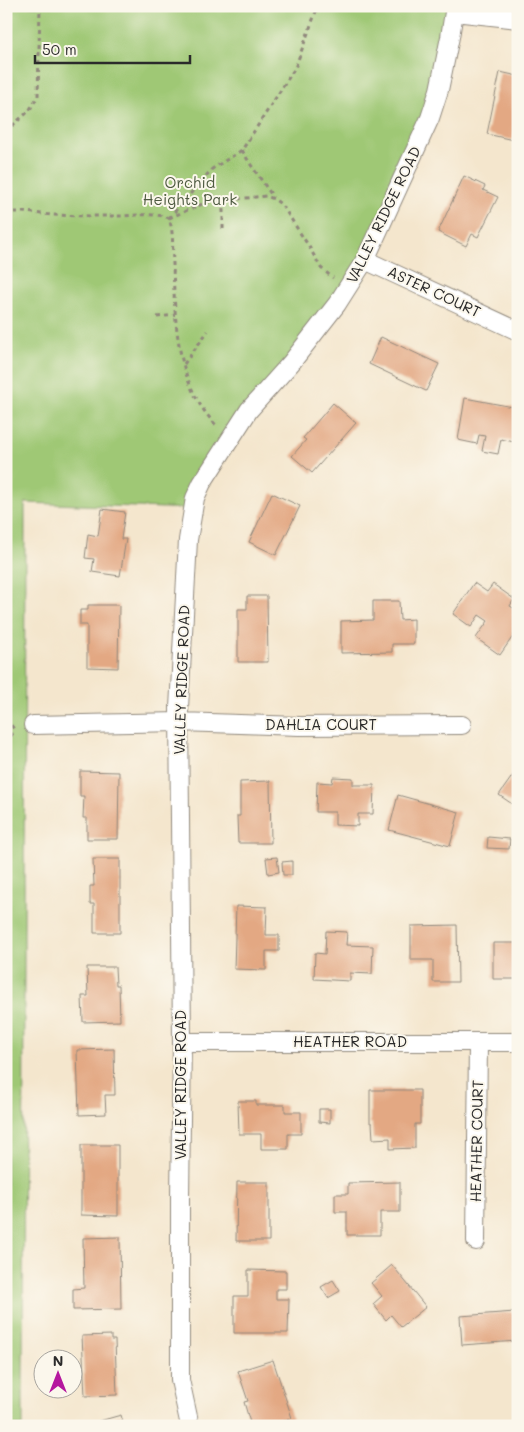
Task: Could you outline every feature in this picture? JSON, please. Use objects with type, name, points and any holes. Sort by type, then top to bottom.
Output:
[{"type":"street","points":[[454,9],[518,19]]},
{"type":"street","name":"VALLEY RIDGE ROAD","points":[[190,1426],[180,1380],[182,1042],[180,722],[188,540],[195,498],[202,483],[249,410],[291,363],[347,290],[365,260],[430,118],[439,90],[454,9]]},
{"type":"street","name":"ASTER COURT","points":[[365,260],[513,324]]},
{"type":"street","name":"DAHLIA COURT","points":[[33,725],[180,722],[299,726],[462,725]]},
{"type":"street","name":"HEATHER ROAD","points":[[182,1042],[518,1042]]},
{"type":"street","name":"HEATHER COURT","points":[[476,1241],[478,1042]]},
{"type":"path","points":[[6,131],[28,111],[38,96],[40,6]]},
{"type":"path","points":[[169,218],[212,169],[242,150],[295,68],[318,6]]},
{"type":"path","points":[[242,150],[274,199]]},
{"type":"path","points":[[6,212],[52,215],[164,216],[169,218],[207,202],[266,196],[282,205],[308,245],[320,268],[347,290]]},
{"type":"path","points":[[222,201],[223,232]]},
{"type":"path","points":[[169,218],[172,228],[176,326],[190,386],[209,418],[230,439]]},
{"type":"path","points":[[158,316],[175,315]]},
{"type":"path","points":[[184,364],[208,331]]},
{"type":"path","points":[[6,742],[15,730]]},
{"type":"green space","name":"Orchid Heights Park","points":[[6,6],[455,6],[439,90],[365,260],[249,410],[193,509],[25,503],[23,1426],[6,1426]]},
{"type":"building","points":[[500,72],[518,76],[518,126],[516,125],[513,140],[487,134]]},
{"type":"building","points":[[464,176],[485,186],[483,190],[498,197],[478,237],[472,234],[466,246],[438,232]]},
{"type":"building","points":[[381,337],[439,364],[426,391],[369,364]]},
{"type":"building","points":[[465,398],[518,408],[518,443],[501,439],[498,454],[482,451],[485,436],[479,435],[477,444],[458,440]]},
{"type":"building","points":[[333,403],[356,423],[312,473],[292,456],[306,440],[303,438]]},
{"type":"building","points":[[272,493],[300,506],[276,555],[249,542]]},
{"type":"building","points":[[102,509],[125,512],[121,539],[126,539],[120,576],[92,572],[94,559],[85,558],[88,534],[98,536]]},
{"type":"building","points":[[474,583],[487,592],[493,584],[514,599],[510,606],[518,611],[518,629],[500,655],[476,638],[488,621],[479,615],[471,627],[453,614]]},
{"type":"building","points":[[247,596],[267,596],[268,662],[238,662],[238,609],[247,609]]},
{"type":"building","points":[[373,601],[399,601],[400,620],[414,619],[414,644],[392,644],[392,652],[341,653],[341,621],[373,620]]},
{"type":"building","points":[[88,605],[119,605],[118,668],[87,667],[87,625],[80,625],[80,610],[88,610]]},
{"type":"building","points":[[518,768],[518,808],[499,795]]},
{"type":"building","points":[[80,771],[119,772],[118,839],[87,839],[87,818],[83,818],[84,796],[80,796]]},
{"type":"building","points":[[333,777],[353,778],[353,785],[374,785],[373,814],[358,814],[358,826],[335,825],[335,812],[316,812],[317,782],[332,783]]},
{"type":"building","points":[[270,781],[271,843],[238,843],[237,816],[240,816],[240,782]]},
{"type":"building","points":[[398,795],[459,812],[450,846],[389,830]]},
{"type":"building","points":[[488,837],[510,839],[509,849],[487,848]]},
{"type":"building","points":[[277,857],[279,872],[268,874],[266,858]]},
{"type":"building","points":[[93,859],[120,859],[120,933],[94,933],[94,904],[90,904],[90,886],[94,886]]},
{"type":"building","points":[[292,861],[292,875],[283,875],[282,862]]},
{"type":"building","points":[[236,906],[267,907],[266,935],[279,935],[279,951],[266,951],[266,970],[234,969]]},
{"type":"building","points":[[457,925],[458,982],[433,982],[433,960],[411,960],[411,926]]},
{"type":"building","points":[[326,931],[347,932],[346,945],[373,946],[372,974],[350,973],[350,981],[314,979],[315,953],[325,954]]},
{"type":"building","points":[[493,943],[518,943],[518,979],[493,979]]},
{"type":"building","points":[[87,967],[115,967],[116,985],[119,985],[120,1021],[83,1022],[82,996],[88,996]]},
{"type":"building","points":[[114,1049],[115,1095],[105,1095],[106,1114],[79,1115],[77,1050]]},
{"type":"building","points":[[370,1090],[420,1090],[420,1124],[415,1124],[415,1148],[390,1149],[390,1138],[373,1139],[372,1123],[370,1123]]},
{"type":"building","points":[[238,1101],[256,1101],[256,1105],[285,1105],[285,1112],[301,1112],[301,1134],[288,1134],[288,1149],[261,1149],[261,1134],[239,1134]]},
{"type":"building","points":[[319,1109],[330,1109],[330,1123],[319,1122]]},
{"type":"building","points":[[81,1145],[118,1145],[118,1216],[81,1215]]},
{"type":"building","points":[[237,1182],[269,1182],[269,1241],[236,1241]]},
{"type":"building","points":[[400,1182],[400,1212],[380,1212],[380,1235],[347,1235],[347,1212],[335,1212],[335,1194],[348,1194],[348,1183]]},
{"type":"building","points":[[120,1237],[121,1309],[73,1310],[73,1289],[84,1288],[83,1238]]},
{"type":"building","points":[[392,1265],[426,1307],[401,1327],[391,1315],[386,1320],[373,1304],[382,1296],[371,1283]]},
{"type":"building","points":[[248,1270],[286,1271],[286,1289],[276,1289],[276,1299],[289,1299],[288,1333],[234,1333],[234,1296],[248,1296]]},
{"type":"building","points":[[333,1280],[340,1291],[328,1298],[321,1287]]},
{"type":"building","points":[[515,1312],[517,1341],[462,1345],[460,1316]]},
{"type":"building","points":[[111,1335],[111,1340],[115,1340],[117,1395],[85,1396],[82,1336]]},
{"type":"building","points":[[273,1360],[292,1418],[270,1426],[251,1426],[244,1402],[248,1401],[238,1371]]},
{"type":"building","points":[[121,1415],[124,1426],[90,1426],[89,1424]]}]
